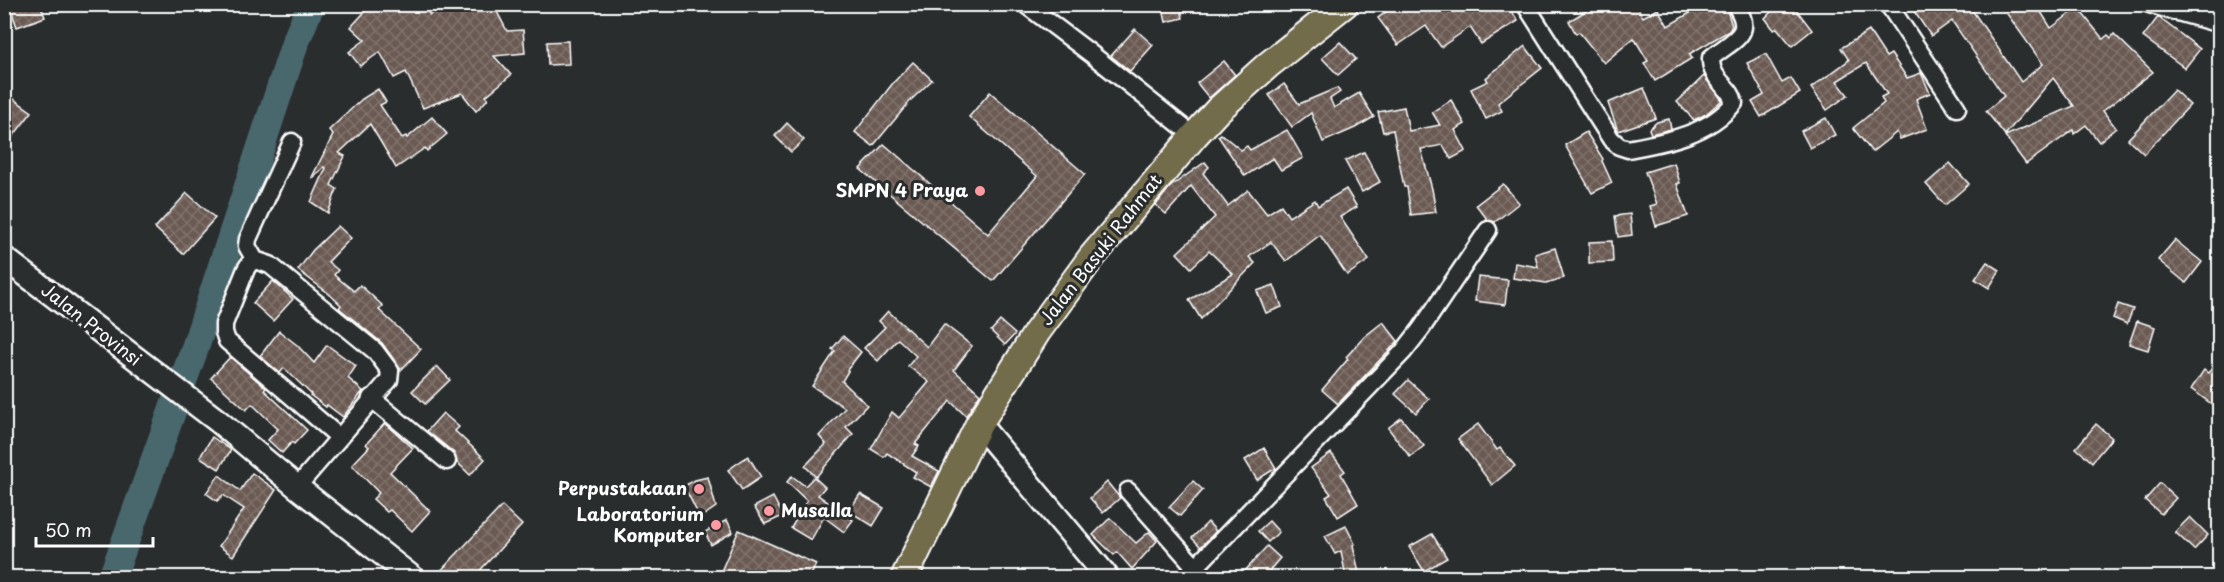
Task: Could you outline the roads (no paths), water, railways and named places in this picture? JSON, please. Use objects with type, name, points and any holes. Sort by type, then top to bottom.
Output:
[{"type":"main road","name":"Jalan Basuki Rahmat","points":[[904,578],[919,543],[979,424],[1036,332],[1090,258],[1194,136],[1268,65],[1346,4]]},
{"type":"main road","name":"Jalan Provinsi","points":[[4,258],[218,421],[297,487],[413,578]]},
{"type":"main road","points":[[979,424],[1108,578]]},
{"type":"street","points":[[1025,4],[1194,136]]},
{"type":"street","points":[[1525,4],[1611,140],[1628,149],[1701,130],[1734,103],[1732,97],[1717,80],[1711,67],[1712,58],[1739,36],[1744,28],[1743,20],[1735,4]]},
{"type":"street","points":[[1888,4],[1957,108]]},
{"type":"street","points":[[2149,4],[2215,16]]},
{"type":"street","points":[[292,142],[248,239],[247,246],[255,260],[270,265],[375,351],[390,371],[389,380],[371,398],[297,487]]},
{"type":"street","points":[[1128,490],[1195,574],[1324,433],[1378,380],[1409,345],[1488,230]]},
{"type":"street","points":[[255,260],[246,269],[224,324],[227,341],[339,437]]},
{"type":"street","points":[[371,398],[447,461]]},
{"type":"waterway","points":[[112,578],[196,345],[294,46],[311,4]]},
{"type":"place","name":"SMPN 4 Praya","points":[[980,191]]},
{"type":"place","name":"Perpustakaan","points":[[699,489]]},
{"type":"place","name":"Musalla","points":[[769,511]]},
{"type":"place","name":"Laboratorium Komputer","points":[[716,525]]}]
